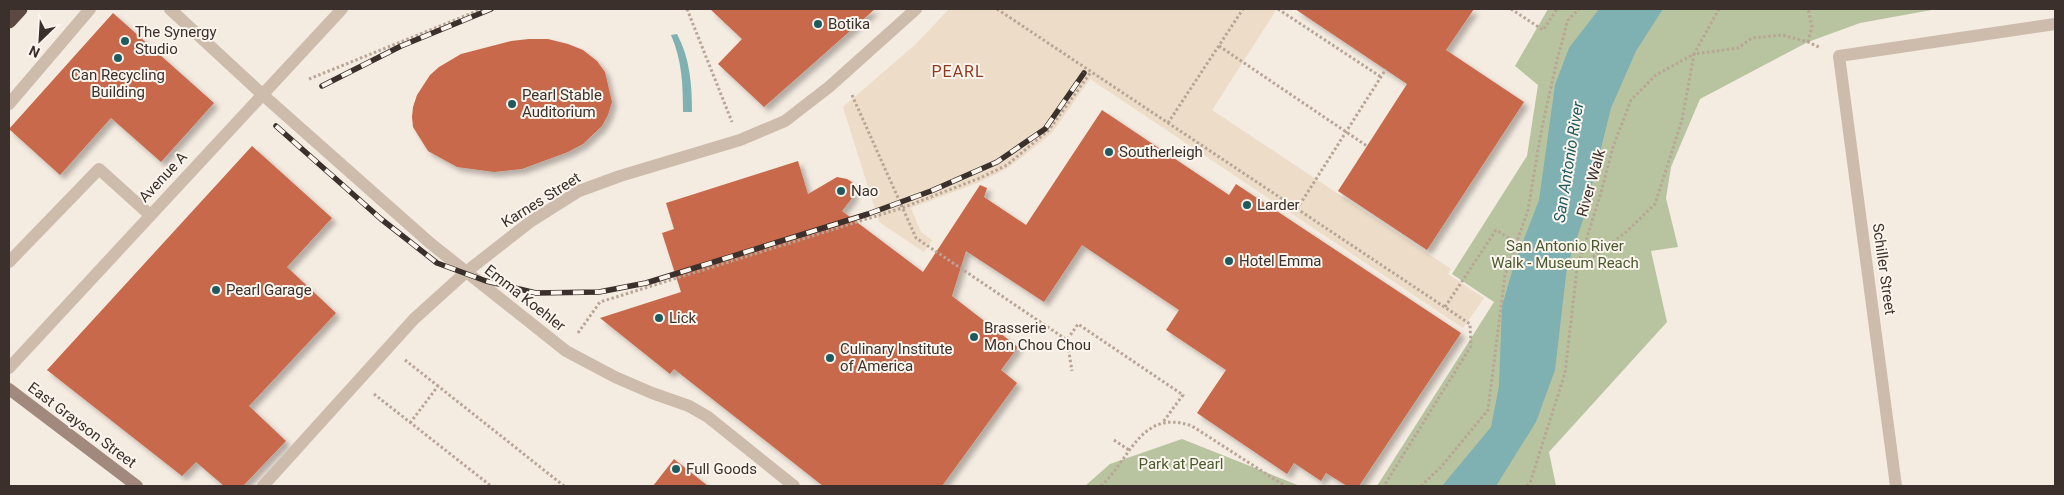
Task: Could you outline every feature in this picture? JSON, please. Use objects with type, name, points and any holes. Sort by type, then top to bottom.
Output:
[{"type":"highway","points":[[9,21],[20,9]]},
{"type":"street","points":[[9,104],[90,9]]},
{"type":"street","name":"Emma Koehler","points":[[170,9],[262,94],[430,243],[566,351],[616,378],[652,394],[689,406],[708,417],[794,486]]},
{"type":"street","name":"Avenue A","points":[[9,368],[342,9]]},
{"type":"street","name":"Karnes Street","points":[[263,486],[414,319],[466,272],[530,222],[579,191],[620,176],[740,140],[786,122],[916,9]]},
{"type":"street","points":[[1839,56],[2055,24]]},
{"type":"street","name":"Schiller Street","points":[[1839,56],[1896,486]]},
{"type":"street","points":[[9,262],[99,169],[150,215]]},
{"type":"street","name":"East Grayson Street","points":[[9,389],[136,486]]},
{"type":"path","points":[[309,79],[482,9]]},
{"type":"path","points":[[687,9],[716,86],[740,140]]},
{"type":"path","points":[[997,9],[1470,324],[1471,346],[1384,486]]},
{"type":"path","points":[[1168,123],[1243,9]]},
{"type":"path","points":[[1278,9],[1381,77]]},
{"type":"path","points":[[1511,9],[1544,30],[1557,9]]},
{"type":"path","points":[[1421,486],[1441,468],[1488,410],[1505,275],[1528,210],[1541,132],[1568,20],[1579,9]]},
{"type":"path","points":[[1576,269],[1626,232],[1655,204],[1682,120],[1694,54],[1719,9]]},
{"type":"path","points":[[1808,9],[1812,26],[1808,42]]},
{"type":"path","points":[[1694,54],[1738,48],[1752,38],[1782,35],[1808,42],[1839,56]]},
{"type":"path","points":[[1218,46],[1367,146]]},
{"type":"path","name":"River Walk","points":[[1526,486],[1530,483],[1565,374],[1576,269],[1600,196],[1613,147],[1631,100],[1656,75],[1694,54]]},
{"type":"path","points":[[1297,209],[1386,69]]},
{"type":"path","points":[[577,334],[600,302],[902,208],[980,178],[1007,165],[1049,130],[1091,72]]},
{"type":"path","points":[[842,74],[916,238],[1068,340]]},
{"type":"path","points":[[1445,308],[1496,230],[1517,243]]},
{"type":"path","points":[[1072,371],[1068,340],[1078,324],[1183,395],[1163,422]]},
{"type":"path","points":[[389,347],[564,486]]},
{"type":"path","points":[[358,380],[492,486]]},
{"type":"path","points":[[410,423],[438,386]]},
{"type":"path","points":[[1101,486],[1112,475],[1129,450],[1146,430],[1163,422],[1179,422],[1192,426],[1285,486]]},
{"type":"path","points":[[1114,440],[1129,450]]},
{"type":"green space","name":"San Antonio River Walk - Museum Reach","points":[[1548,9],[1937,9],[1860,23],[1808,42],[1700,99],[1671,167],[1666,198],[1678,247],[1651,251],[1667,322],[1549,452],[1556,486],[1377,486],[1494,302],[1452,274],[1527,156],[1538,85],[1515,66]]},
{"type":"green space","name":"Park at Pearl","points":[[1182,439],[1300,486],[1085,486],[1110,464]]},
{"type":"shaded area","points":[[949,9],[1277,9],[1212,110],[1451,269],[1448,274],[1484,298],[1463,328],[1090,79],[1052,133],[1008,168],[980,182],[911,208],[921,232],[932,240],[924,252],[879,222],[843,107],[916,44]]},
{"type":"water","name":"San Antonio River","points":[[1599,9],[1663,9],[1636,51],[1611,108],[1584,217],[1567,267],[1555,370],[1536,422],[1496,486],[1442,486],[1491,427],[1499,386],[1502,306],[1514,265],[1539,200],[1555,85],[1569,48]]},
{"type":"water","points":[[677,34],[685,53],[689,72],[692,112],[683,112],[681,73],[678,54],[671,35]]},
{"type":"building","points":[[710,9],[875,9],[764,107],[718,64],[742,39]]},
{"type":"building","points":[[1295,9],[1474,9],[1446,50],[1524,102],[1427,250],[1338,191],[1407,84]]},
{"type":"building","name":"Can Recycling Building","points":[[113,13],[214,103],[161,162],[111,118],[60,175],[9,129]]},
{"type":"building","name":"Pearl Stable Auditorium","points":[[548,39],[568,44],[583,50],[597,61],[605,72],[612,102],[602,126],[583,144],[568,152],[522,169],[494,172],[457,167],[428,151],[413,127],[412,117],[417,95],[430,75],[439,67],[461,54],[511,41]]},
{"type":"building","points":[[1102,110],[1229,195],[1236,184],[1461,333],[1359,486],[1347,486],[1326,473],[1321,481],[1294,463],[1287,474],[1197,413],[1226,370],[1166,330],[1179,310],[1082,245],[1044,302],[966,251],[952,296],[1018,347],[1001,370],[1017,383],[942,486],[823,486],[674,369],[670,374],[600,318],[681,292],[662,233],[674,229],[666,203],[798,161],[808,194],[837,177],[852,182],[854,187],[853,197],[842,211],[923,272],[980,185],[987,188],[984,197],[1026,225]]},
{"type":"building","name":"Pearl Garage","points":[[252,146],[332,218],[287,267],[336,313],[249,406],[286,441],[243,486],[224,486],[196,462],[182,476],[47,370]]},
{"type":"building","name":"Full Goods","points":[[674,459],[708,486],[653,486]]},
{"type":"railway","points":[[322,86],[401,46],[491,9]]},
{"type":"railway","points":[[276,126],[381,219],[437,263],[486,281],[536,293],[599,292],[646,283],[868,214],[931,191],[997,162],[1045,129],[1084,73]]},
{"type":"place","name":"Botika","points":[[818,24]]},
{"type":"place","name":"The Synergy Studio","points":[[125,41]]},
{"type":"place","name":"Can Recycling Building","points":[[118,58]]},
{"type":"place","name":"Pearl Stable Auditorium","points":[[512,104]]},
{"type":"place","name":"Southerleigh","points":[[1109,152]]},
{"type":"place","name":"Nao","points":[[841,191]]},
{"type":"place","name":"Larder","points":[[1247,205]]},
{"type":"place","name":"Hotel Emma","points":[[1229,261]]},
{"type":"place","name":"Pearl Garage","points":[[216,290]]},
{"type":"place","name":"Lick","points":[[659,318]]},
{"type":"place","name":"Brasserie Mon Chou Chou","points":[[974,337]]},
{"type":"place","name":"Culinary Institute of America","points":[[830,358]]},
{"type":"place","name":"Full Goods","points":[[676,469]]},
{"type":"district","name":"PEARL","points":[[958,71]]}]
